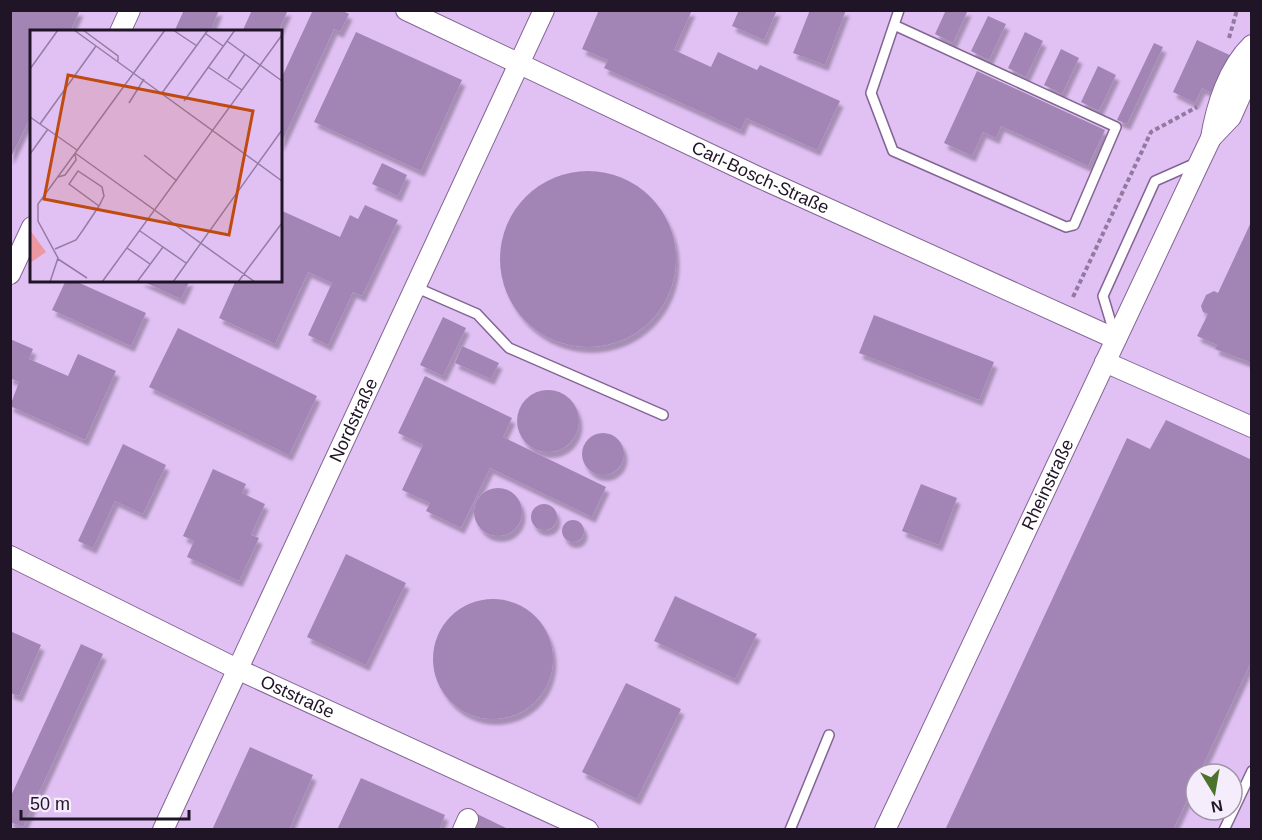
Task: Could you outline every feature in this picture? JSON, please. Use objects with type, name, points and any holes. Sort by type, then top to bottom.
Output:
[{"type":"street","points":[[121,30],[130,10]]},
{"type":"street","name":"Carl-Bosch-Straße","points":[[406,10],[758,177],[1116,339]]},
{"type":"street","name":"Nordstraße","points":[[163,830],[544,10]]},
{"type":"street","name":"Rheinstraße","points":[[885,830],[1211,138],[1215,112],[1242,78],[1243,54],[1251,45]]},
{"type":"street","points":[[10,274],[30,231]]},
{"type":"street","points":[[1105,362],[1251,427]]},
{"type":"street","name":"Oststraße","points":[[10,556],[237,669],[588,830]]},
{"type":"lane","points":[[894,25],[1116,127],[1074,225],[1066,227],[893,151],[871,93],[894,25],[900,10]]},
{"type":"lane","points":[[1116,339],[1103,296],[1155,181],[1200,161]]},
{"type":"lane","points":[[415,286],[477,314],[509,348],[663,415]]},
{"type":"lane","points":[[790,830],[829,735]]},
{"type":"lane","points":[[1224,830],[1251,771]]},
{"type":"path","points":[[1227,42],[1237,10]]},
{"type":"path","points":[[1067,318],[1071,302],[1151,132],[1197,107],[1202,99]]},
{"type":"building","points":[[10,10],[80,10],[71,30],[30,30],[30,118],[10,159]]},
{"type":"building","points":[[184,10],[219,10],[211,30],[175,30]]},
{"type":"building","points":[[252,10],[288,10],[279,30],[243,30]]},
{"type":"building","points":[[313,10],[341,10],[349,14],[340,32],[334,29],[282,142],[282,77]]},
{"type":"building","points":[[599,10],[692,10],[674,50],[711,67],[718,52],[757,70],[760,65],[840,101],[817,150],[746,118],[741,130],[604,68],[608,60],[582,49]]},
{"type":"building","points":[[739,10],[777,10],[764,40],[732,26]]},
{"type":"building","points":[[810,10],[846,10],[825,65],[793,53]]},
{"type":"building","points":[[946,10],[968,10],[953,43],[935,34]]},
{"type":"building","points":[[988,16],[1006,24],[989,60],[971,51]]},
{"type":"building","points":[[356,32],[462,80],[421,171],[314,122]]},
{"type":"building","points":[[1025,32],[1043,41],[1026,77],[1008,68]]},
{"type":"building","points":[[1197,40],[1234,57],[1216,95],[1202,88],[1195,103],[1173,92]]},
{"type":"building","points":[[1154,43],[1163,47],[1127,124],[1117,120]]},
{"type":"building","points":[[1061,49],[1079,58],[1062,94],[1044,85]]},
{"type":"building","points":[[1098,66],[1116,75],[1099,111],[1081,102]]},
{"type":"building","points":[[977,71],[1105,130],[1088,166],[1001,126],[996,138],[983,132],[972,156],[944,143]]},
{"type":"building","points":[[382,163],[407,175],[398,196],[372,184]]},
{"type":"building","points":[[588,171],[605,172],[622,177],[650,197],[670,225],[675,242],[675,276],[670,293],[650,321],[622,341],[605,346],[588,347],[571,346],[554,341],[526,321],[506,293],[501,276],[500,259],[501,242],[506,225],[526,197],[554,177],[571,172]]},
{"type":"building","points":[[365,205],[398,220],[362,296],[353,292],[328,345],[308,335],[332,283],[308,272],[275,344],[219,318],[235,282],[282,282],[282,211],[340,237],[350,215],[358,219]]},
{"type":"building","points":[[1252,220],[1252,363],[1215,349],[1217,345],[1197,336],[1208,314],[1203,312],[1201,306],[1206,295],[1214,291],[1218,293]]},
{"type":"building","points":[[65,282],[77,282],[146,313],[131,346],[52,310]]},
{"type":"building","points":[[144,282],[189,282],[181,299]]},
{"type":"building","points":[[874,315],[994,362],[979,400],[859,353]]},
{"type":"building","points":[[443,317],[466,328],[443,376],[420,365]]},
{"type":"building","points":[[178,328],[317,396],[289,455],[149,387]]},
{"type":"building","points":[[10,339],[33,349],[29,359],[68,376],[78,354],[116,371],[85,440],[10,406],[19,382],[10,378]]},
{"type":"building","points":[[462,346],[499,363],[491,379],[455,363]]},
{"type":"building","points":[[425,376],[512,418],[503,437],[606,487],[592,517],[490,468],[461,528],[426,511],[430,503],[402,490],[423,445],[398,433]]},
{"type":"building","points":[[542,390],[554,390],[570,399],[577,409],[579,421],[577,433],[570,443],[554,452],[542,452],[531,447],[522,438],[517,427],[517,415],[522,404],[531,395]]},
{"type":"building","points":[[1166,420],[1252,460],[1252,660],[1205,762],[1184,762],[1184,807],[1173,830],[945,830],[1127,438],[1150,449]]},
{"type":"building","points":[[603,433],[618,439],[624,454],[618,469],[603,475],[588,469],[582,454],[588,439]]},
{"type":"building","points":[[123,444],[166,465],[143,514],[115,501],[93,548],[78,541]]},
{"type":"building","points":[[213,469],[246,484],[242,493],[265,504],[251,535],[259,538],[239,581],[187,557],[194,541],[183,536]]},
{"type":"building","points":[[921,484],[957,498],[939,545],[902,531]]},
{"type":"building","points":[[498,488],[515,495],[522,512],[515,529],[498,536],[481,529],[474,512],[481,495]]},
{"type":"building","points":[[544,504],[553,508],[557,517],[553,526],[544,530],[535,526],[531,517],[535,508]]},
{"type":"building","points":[[573,520],[581,523],[584,531],[581,539],[573,542],[565,539],[562,531],[565,523]]},
{"type":"building","points":[[346,554],[406,583],[366,665],[307,637]]},
{"type":"building","points":[[675,596],[757,634],[735,679],[654,641]]},
{"type":"building","points":[[493,599],[516,603],[536,616],[549,636],[553,659],[549,682],[536,702],[516,715],[493,719],[470,715],[450,702],[437,682],[433,659],[437,636],[450,616],[470,603]]},
{"type":"building","points":[[10,631],[41,645],[19,696],[10,693]]},
{"type":"building","points":[[81,644],[103,654],[23,827],[10,822],[10,798]]},
{"type":"building","points":[[626,683],[681,709],[637,799],[582,772]]},
{"type":"building","points":[[250,747],[313,775],[289,830],[212,830]]},
{"type":"building","points":[[361,778],[445,815],[439,830],[337,830]]},
{"type":"building","points":[[469,810],[510,830],[460,830]]}]
